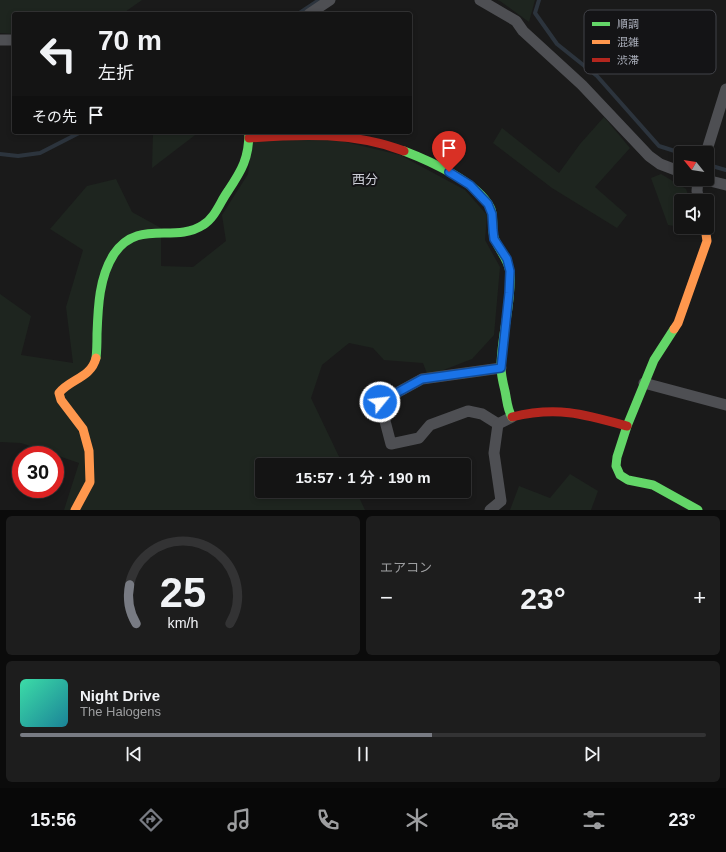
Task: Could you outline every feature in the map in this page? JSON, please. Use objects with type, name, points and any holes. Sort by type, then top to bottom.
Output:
[{"type":"street","points":[[312,12],[330,0]]},
{"type":"street","points":[[480,0],[516,22],[523,31],[582,85],[649,156],[660,164],[674,169]]},
{"type":"street","points":[[0,40],[12,40]]},
{"type":"street","points":[[708,146],[726,89]]},
{"type":"street","points":[[75,510],[90,482],[89,451],[83,429],[61,400],[59,393],[61,389],[90,372],[94,364],[98,344],[100,298],[103,281],[109,263],[115,252],[140,233],[192,230],[204,224],[212,215],[241,171],[248,152],[249,135],[356,138],[395,147],[420,156],[449,172],[470,185],[488,204],[492,214],[494,239],[507,259],[510,271],[501,368],[507,409],[512,417]]},
{"type":"street","points":[[714,182],[726,185]]},
{"type":"street","points":[[698,510],[653,485],[628,480],[620,475],[616,466],[617,457],[644,383],[654,360],[678,323],[708,242],[706,234]]},
{"type":"street","points":[[498,424],[482,414],[468,411],[430,425],[419,438],[391,444],[380,402],[422,379],[501,368]]},
{"type":"street","points":[[644,383],[726,405]]},
{"type":"street","points":[[498,424],[527,412],[556,410],[575,412],[628,426]]},
{"type":"street","points":[[490,510],[501,501],[494,453],[498,424]]},
{"type":"shaded area","points":[[0,0],[142,0],[125,12],[12,12],[12,34],[0,33]]},
{"type":"shaded area","points":[[497,0],[535,0],[529,22],[500,1]]},
{"type":"shaded area","points":[[604,117],[630,148],[595,187],[627,215],[617,228],[552,188],[493,143],[502,128],[559,173],[580,144]]},
{"type":"shaded area","points":[[153,134],[196,134],[152,168]]},
{"type":"shaded area","points":[[253,134],[274,134],[337,140],[400,155],[465,190],[487,215],[485,240],[500,267],[494,335],[472,359],[428,376],[423,363],[384,360],[373,348],[349,343],[322,365],[311,398],[340,458],[255,458],[255,498],[359,498],[365,510],[64,510],[79,463],[64,458],[64,446],[30,446],[21,443],[0,442],[0,294],[31,316],[21,355],[73,363],[66,307],[83,250],[50,229],[87,186],[116,179],[132,212],[161,228],[161,266],[193,267],[226,241],[222,215],[248,174]]},
{"type":"shaded area","points":[[661,174],[674,182],[674,186],[681,186],[686,189],[688,194],[674,194],[674,226],[668,225],[651,178]]},
{"type":"shaded area","points":[[570,474],[598,491],[591,510],[510,510],[519,486],[550,498]]},
{"type":"waterway","points":[[301,12],[319,0]]},
{"type":"waterway","points":[[539,0],[535,13],[557,44],[584,66]]},
{"type":"waterway","points":[[594,74],[659,146],[674,151]]},
{"type":"waterway","points":[[0,154],[18,156],[40,153],[77,134]]},
{"type":"waterway","points":[[714,167],[726,170]]},
{"type":"traffic: fast","points":[[96,358],[100,292],[105,272],[114,254],[124,243],[134,237],[145,234],[192,230],[207,222],[214,214],[241,170],[248,149],[249,134]]},
{"type":"traffic: fast","points":[[404,151],[427,160],[452,173],[475,189],[490,207],[493,218],[494,237],[508,263],[510,273],[509,297],[501,355],[501,367],[507,404],[512,417]]},
{"type":"traffic: fast","points":[[674,329],[654,360],[627,426],[617,457],[616,466],[620,475],[628,480],[653,485],[698,510]]},
{"type":"traffic: slow","points":[[674,329],[678,323],[707,241],[706,234]]},
{"type":"traffic: slow","points":[[75,510],[90,482],[89,451],[83,429],[61,400],[59,393],[69,384],[90,370],[96,358]]},
{"type":"traffic: jam","points":[[249,138],[308,135],[347,137],[366,140],[404,151]]},
{"type":"traffic: jam","points":[[512,417],[543,412],[570,413],[627,426]]},
{"type":"district","name":"西分","points":[[365,179]]},
{"type":"route","points":[[380,402],[422,379],[501,368],[509,293],[510,271],[507,259],[494,239],[492,214],[488,204],[470,185],[449,172]]}]
